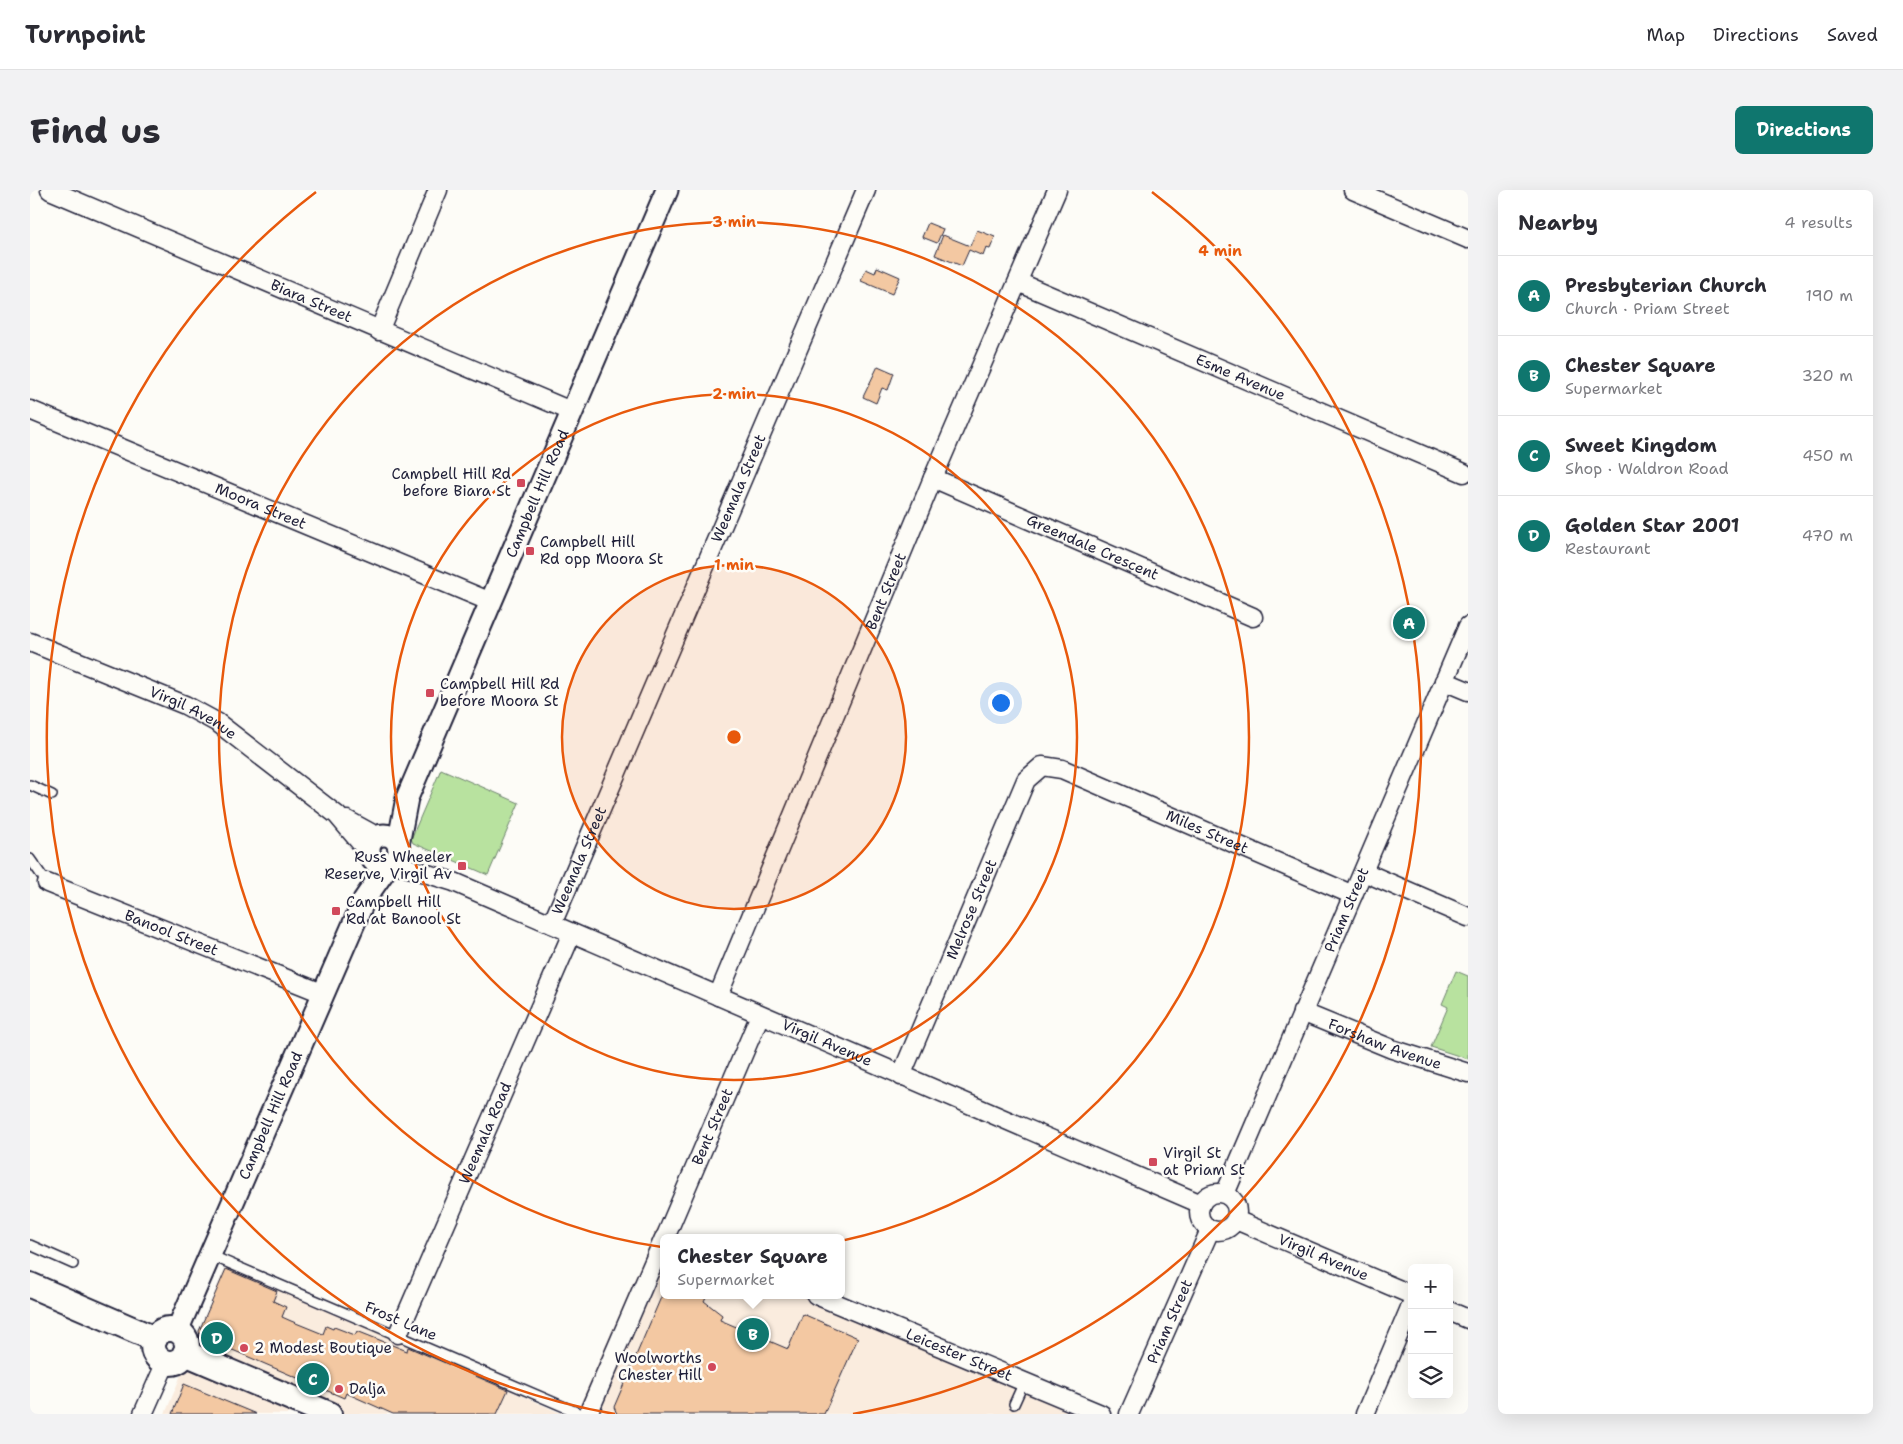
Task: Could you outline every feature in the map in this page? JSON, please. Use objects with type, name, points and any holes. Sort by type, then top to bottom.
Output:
[{"type":"main road","points":[[30,1285],[155,1339]]},
{"type":"main road","points":[[176,1358],[186,1343],[177,1331],[163,1331],[155,1339],[154,1350],[156,1356],[176,1358],[329,1414]]},
{"type":"street","name":"Biara Street","points":[[50,190],[573,412]]},
{"type":"street","points":[[379,331],[438,190]]},
{"type":"street","name":"Campbell Hill Road","points":[[177,1331],[668,190]]},
{"type":"street","name":"Weemala Street","points":[[552,924],[866,190]]},
{"type":"street","name":"Bent Street","points":[[718,996],[933,478],[1057,190]]},
{"type":"street","points":[[1353,190],[1468,239]]},
{"type":"street","name":"Esme Avenue","points":[[1018,282],[1464,473]]},
{"type":"street","name":"Moora Street","points":[[30,410],[491,602]]},
{"type":"street","name":"Greendale Crescent","points":[[933,478],[1253,617]]},
{"type":"street","name":"Priam Street","points":[[1225,1194],[1468,626]]},
{"type":"street","name":"Virgil Avenue","points":[[30,642],[201,712],[234,734],[385,850],[454,882],[760,1015],[1201,1204]]},
{"type":"street","points":[[1444,681],[1468,691]]},
{"type":"street","name":"Melrose Street","points":[[901,1076],[1026,780],[1042,766],[1062,769]]},
{"type":"street","name":"Miles Street","points":[[1062,769],[1353,894]]},
{"type":"street","points":[[1364,872],[1468,917]]},
{"type":"street","name":"Banool Street","points":[[48,883],[322,993]]},
{"type":"street","name":"Weemala Road","points":[[398,1334],[572,933]]},
{"type":"street","name":"Forshaw Avenue","points":[[1302,1012],[1392,1049],[1468,1074]]},
{"type":"street","name":"Bent Street","points":[[670,1234],[760,1015]]},
{"type":"street","points":[[1225,1194],[1235,1202],[1237,1208],[1236,1220],[1228,1229],[1210,1230],[1199,1217],[1201,1204],[1207,1196],[1225,1194]]},
{"type":"street","name":"Virgil Avenue","points":[[1236,1220],[1408,1293]]},
{"type":"street","name":"Priam Street","points":[[1129,1414],[1210,1230]]},
{"type":"street","name":"Bent Street","points":[[588,1414],[660,1256]]},
{"type":"street","name":"Leicester Street","points":[[826,1299],[1101,1414]]},
{"type":"street","points":[[1365,1414],[1409,1309]]},
{"type":"street","points":[[1453,1313],[1468,1319]]},
{"type":"street","points":[[143,1414],[176,1358]]},
{"type":"lane","points":[[30,785],[52,795]]},
{"type":"lane","name":"Banool Street","points":[[30,859],[48,883]]},
{"type":"lane","points":[[30,1245],[73,1264]]},
{"type":"lane","name":"Frost Lane","points":[[210,1254],[581,1414]]},
{"type":"lane","points":[[1014,1404],[1024,1382]]},
{"type":"shaded area","points":[[657,1227],[673,1234],[660,1234],[660,1299],[826,1299],[1097,1414],[576,1414]]},
{"type":"shaded area","points":[[226,1266],[358,1323],[563,1414],[165,1414]]},
{"type":"green space","points":[[441,769],[519,803],[488,875],[413,843],[411,839]]},
{"type":"green space","points":[[1456,971],[1468,976],[1468,1059],[1431,1047],[1448,1007],[1442,1004]]},
{"type":"building","points":[[928,223],[943,229],[937,243],[922,237]]},
{"type":"building","points":[[977,230],[995,237],[990,249],[986,248],[983,256],[969,250],[962,266],[935,255],[943,235],[970,246]]},
{"type":"building","points":[[877,267],[900,277],[892,294],[861,281],[866,269],[875,273]]},
{"type":"building","points":[[878,366],[894,373],[888,390],[882,388],[876,403],[863,397]]},
{"type":"building","points":[[226,1269],[277,1291],[273,1301],[286,1307],[282,1317],[291,1321],[323,1334],[326,1326],[333,1329],[334,1327],[355,1335],[357,1331],[407,1351],[408,1347],[508,1390],[497,1414],[393,1414],[346,1393],[344,1398],[200,1336],[199,1331]]},
{"type":"building","points":[[660,1299],[705,1299],[704,1301],[722,1315],[720,1320],[788,1349],[803,1314],[858,1338],[824,1414],[617,1414],[614,1407]]},
{"type":"building","points":[[184,1384],[256,1414],[172,1414]]},
{"type":"place","name":"Campbell Hill Rd before Biara St","points":[[521,483]]},
{"type":"place","name":"Campbell Hill Rd opp Moora St","points":[[530,551]]},
{"type":"place","name":"Presbyterian Church","points":[[1409,623]]},
{"type":"place","name":"Campbell Hill Rd before Moora St","points":[[430,693]]},
{"type":"place","name":"Russ Wheeler Reserve, Virgil Av","points":[[462,866]]},
{"type":"place","name":"Campbell Hill Rd at Banool St","points":[[336,911]]},
{"type":"place","name":"Virgil St at Priam St","points":[[1153,1162]]},
{"type":"place","name":"Chester Square","points":[[753,1334]]},
{"type":"place","name":"Golden Star 2001","points":[[217,1338]]},
{"type":"place","name":"2 Modest Boutique","points":[[244,1348]]},
{"type":"place","name":"Woolworths Chester Hill","points":[[712,1367]]},
{"type":"place","name":"Sweet Kingdom","points":[[313,1379]]},
{"type":"place","name":"Dalja","points":[[339,1389]]}]
